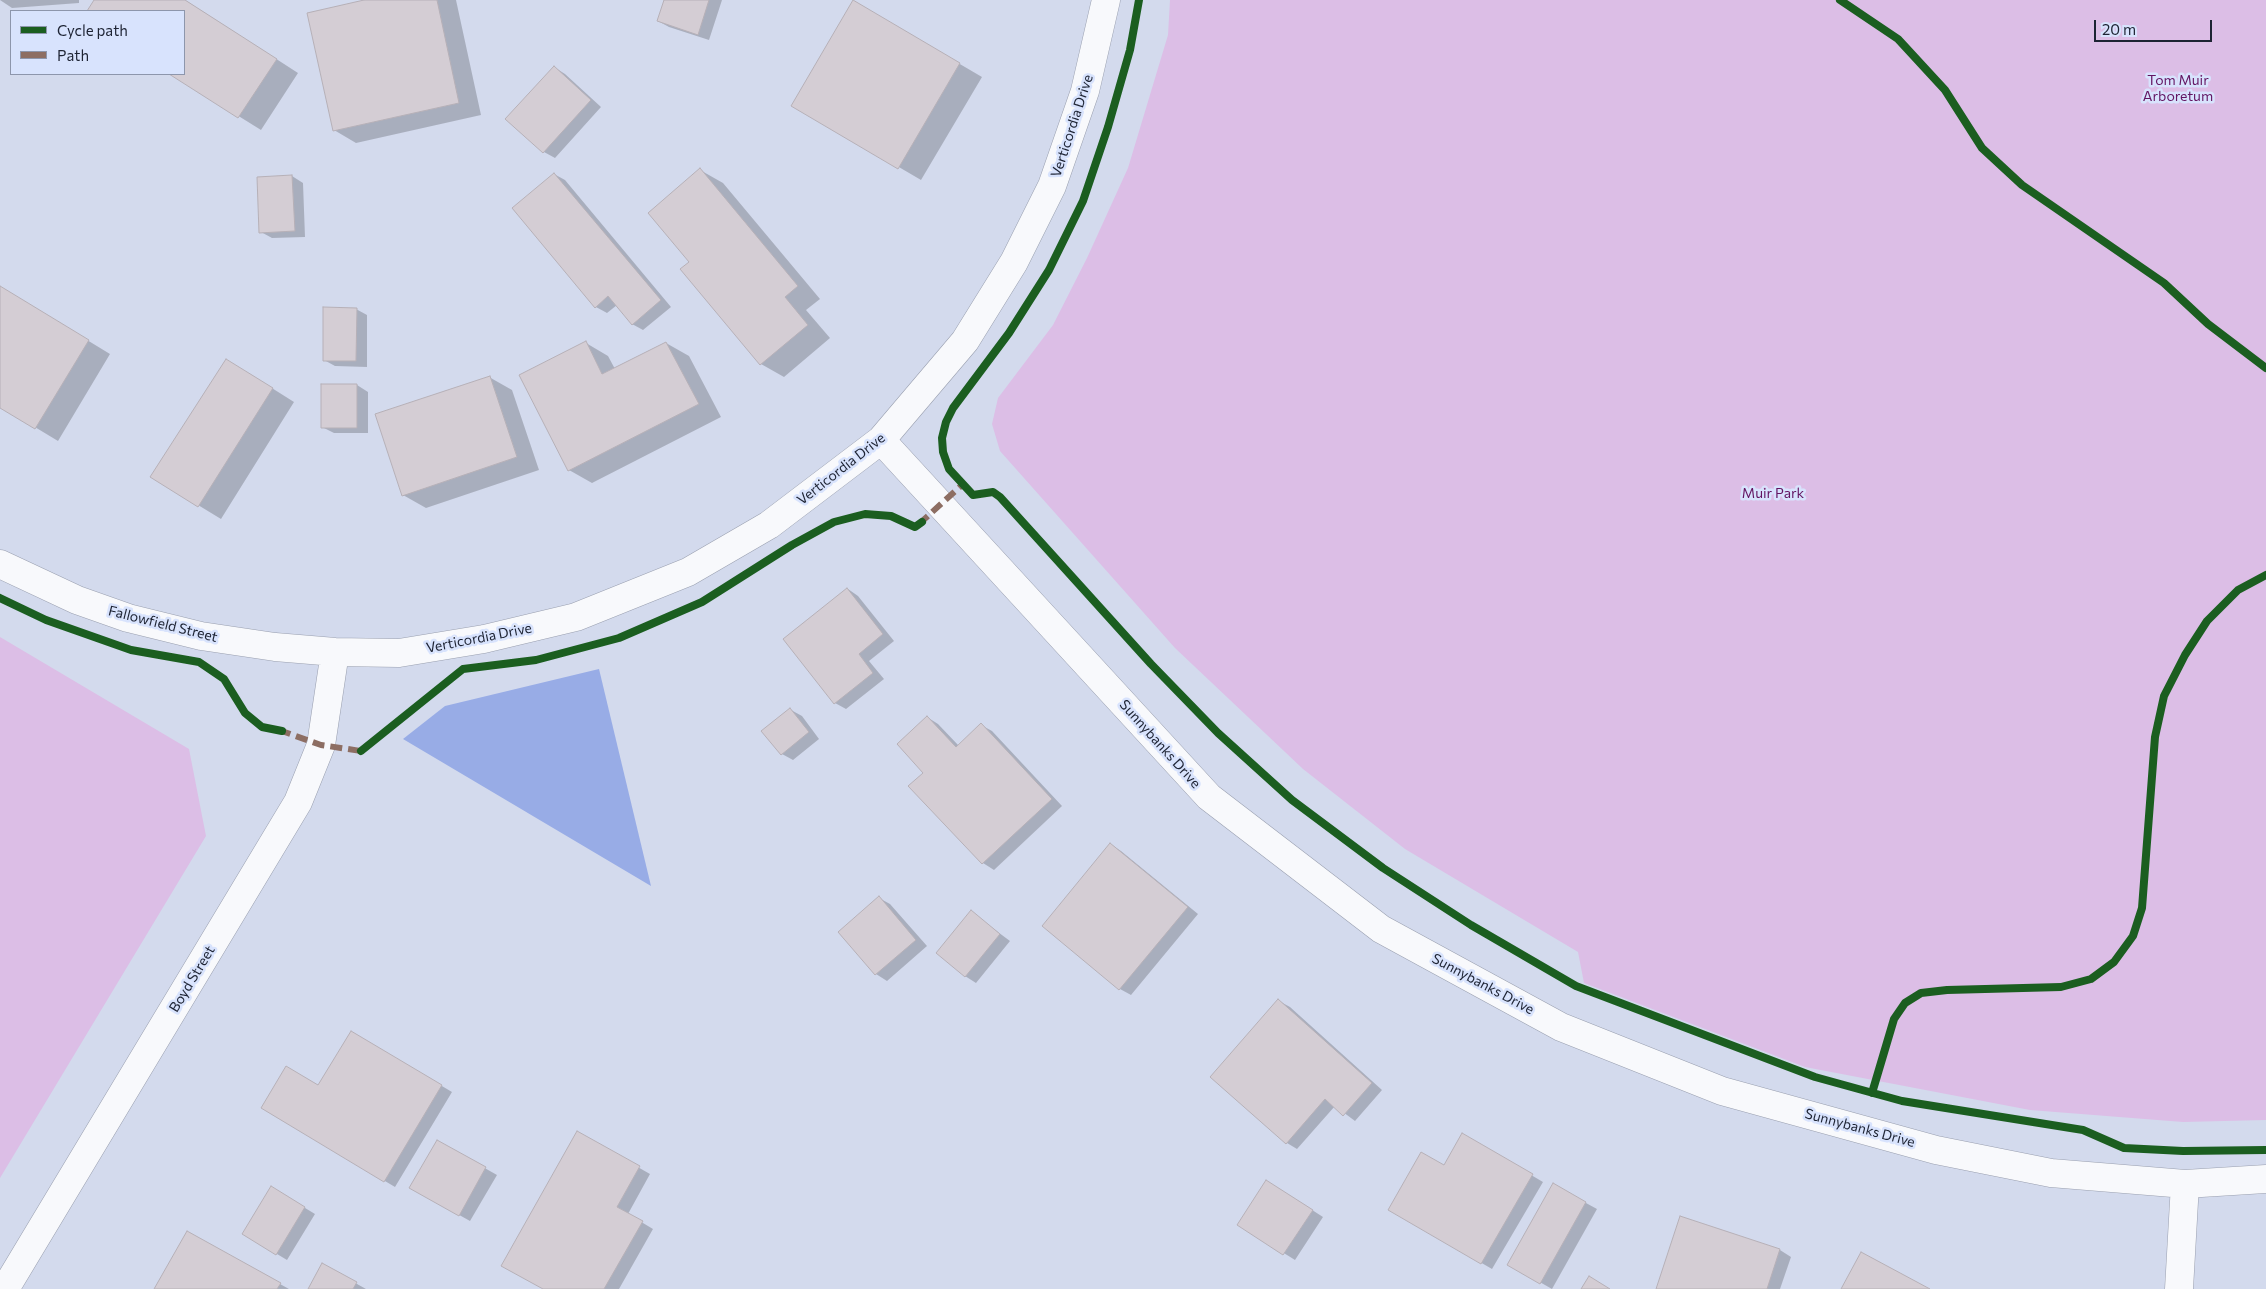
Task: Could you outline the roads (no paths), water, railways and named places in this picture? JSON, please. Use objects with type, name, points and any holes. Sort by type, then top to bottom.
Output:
[{"type":"street","name":"Verticordia Drive","points":[[335,652],[400,652],[484,639],[576,617],[688,572],[761,530],[882,440],[965,341],[1014,262],[1052,186],[1085,91],[1106,0]]},
{"type":"street","name":"Sunnybanks Drive","points":[[882,440],[1209,797],[1381,929],[1561,1027],[1722,1091],[1936,1150],[2042,1171],[2185,1184],[2266,1179]]},
{"type":"street","name":"Fallowfield Street","points":[[0,564],[77,600],[128,618],[201,636],[275,647],[335,652]]},
{"type":"street","name":"Boyd Street","points":[[5,1289],[298,802],[321,744],[335,652]]},
{"type":"street","points":[[2179,1289],[2185,1184]]},
{"type":"water","points":[[599,669],[651,886],[403,739],[445,706]]},
{"type":"park label","name":"Tom Muir Arboretum","points":[[2178,88]]},
{"type":"park label","name":"Muir Park","points":[[1773,493]]}]
